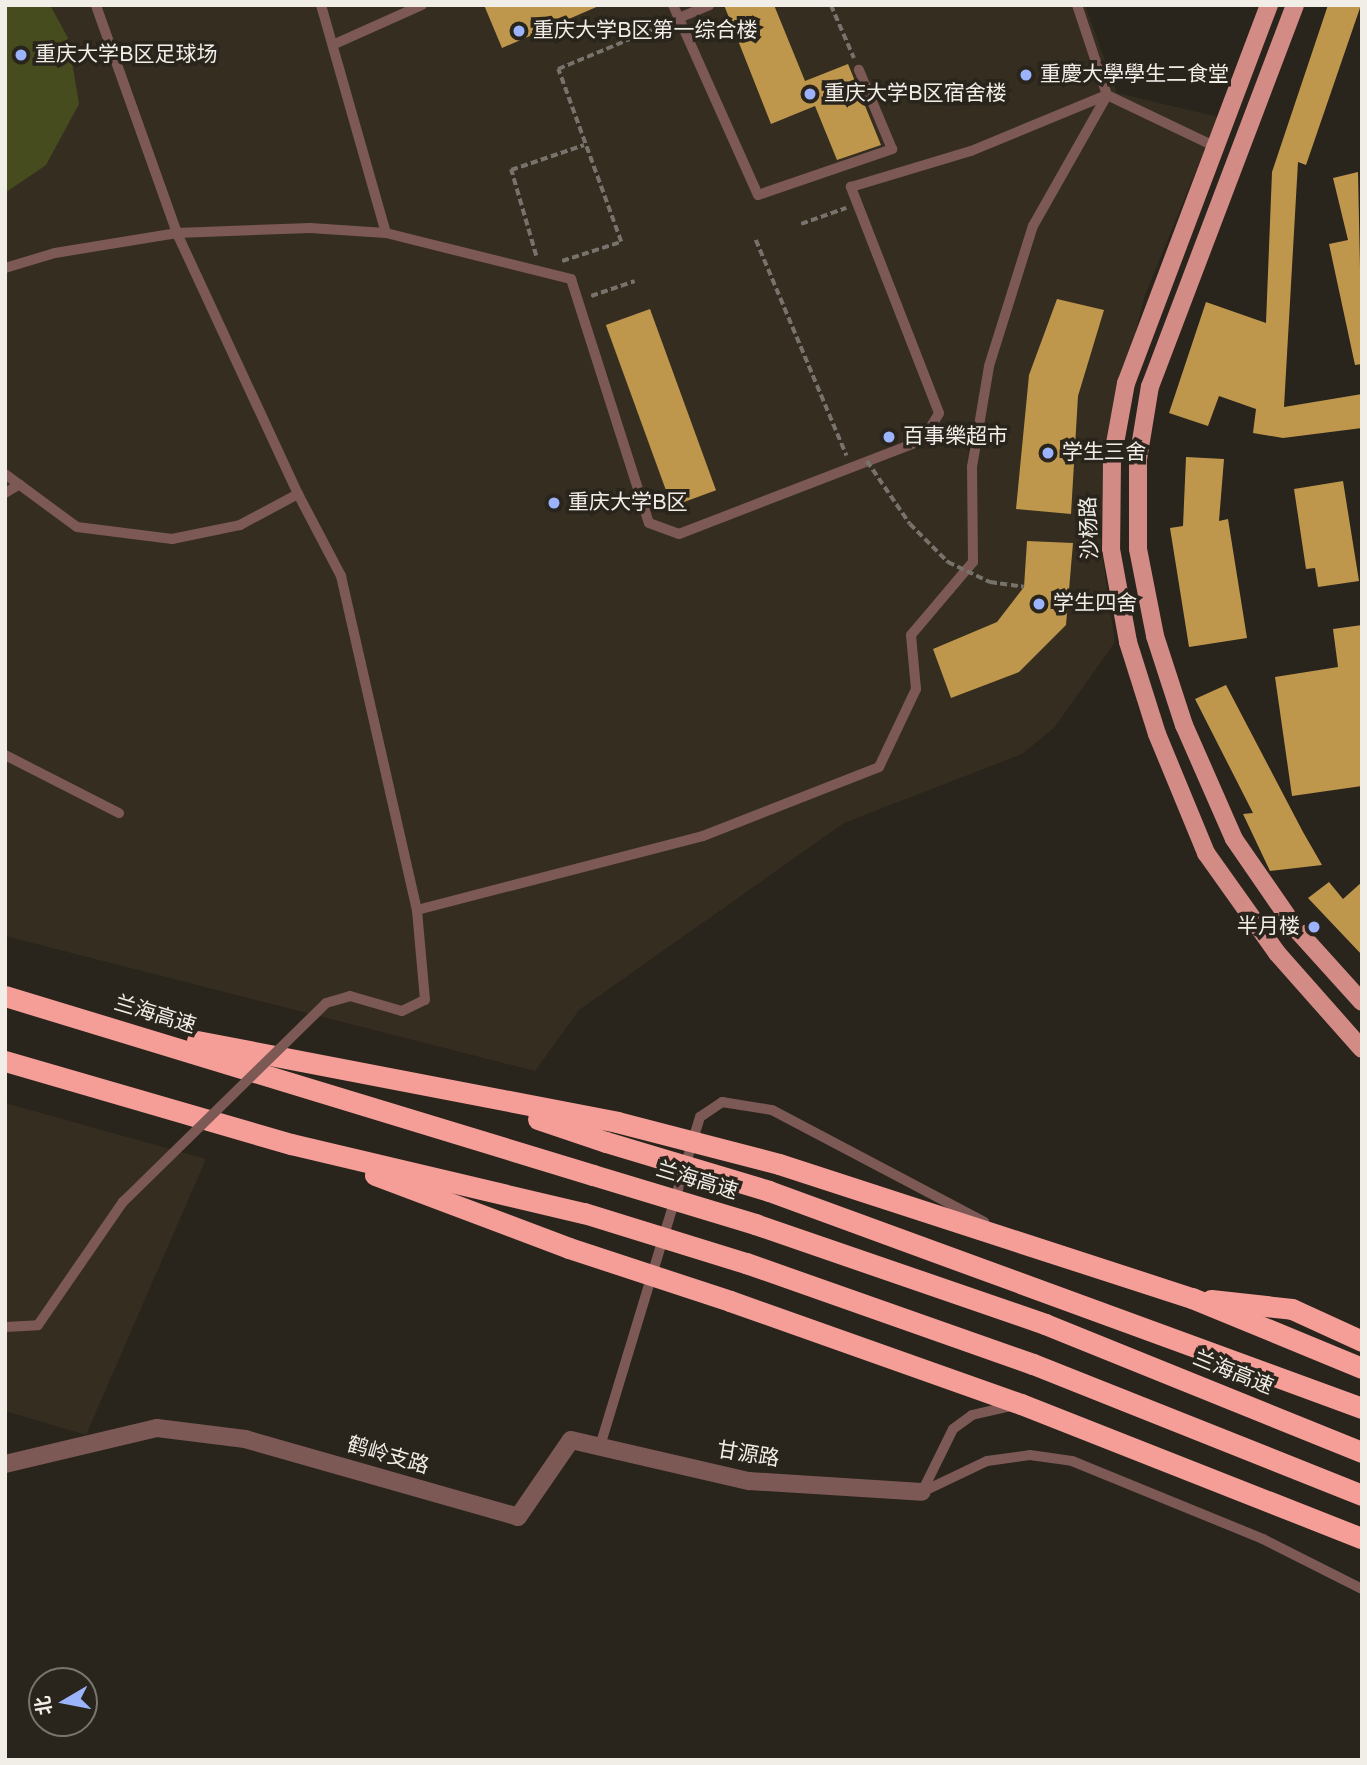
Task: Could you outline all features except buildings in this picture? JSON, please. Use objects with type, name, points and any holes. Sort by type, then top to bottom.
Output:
[{"type":"highway","name":"兰海高速","points":[[5,996],[755,1224],[1045,1324],[1362,1452]]},
{"type":"highway","points":[[67,1014],[481,1100],[617,1122],[779,1164],[1004,1233],[1192,1298],[1278,1336],[1362,1368]]},
{"type":"highway","points":[[5,1061],[291,1144],[584,1213],[746,1263],[1033,1364],[1362,1495]]},
{"type":"highway","points":[[481,1100],[606,1142],[769,1191],[1362,1408]]},
{"type":"highway","points":[[291,1144],[569,1248],[730,1301],[1021,1404],[1362,1538]]},
{"type":"highway","points":[[1192,1298],[1292,1309],[1362,1341]]},
{"type":"main road","name":"沙杨路","points":[[1269,5],[1126,383],[1112,460],[1111,549],[1128,642],[1157,734],[1206,853],[1277,953],[1362,1049]]},
{"type":"main road","points":[[1295,5],[1150,386],[1138,459],[1138,549],[1155,636],[1184,726],[1234,839],[1296,929],[1362,1002]]},
{"type":"street","name":"鹤岭支路","points":[[5,1464],[157,1428],[245,1439],[518,1517],[571,1440]]},
{"type":"street","name":"甘源路","points":[[571,1440],[749,1481],[922,1492]]},
{"type":"lane","points":[[5,1327],[38,1325],[123,1202],[326,1003],[350,996],[402,1011],[425,1000],[417,910],[341,576],[298,494],[177,233],[96,5]]},
{"type":"lane","points":[[321,5],[337,43],[386,233]]},
{"type":"lane","points":[[337,43],[422,5]]},
{"type":"lane","points":[[673,5],[758,195],[892,149],[859,70]]},
{"type":"lane","points":[[679,18],[709,5]]},
{"type":"lane","points":[[1077,5],[1107,95],[1214,146]]},
{"type":"lane","points":[[5,268],[55,253],[177,233],[386,233],[540,268],[571,279],[582,299],[649,523],[679,534],[923,440],[939,413],[851,187],[971,151],[1107,95]]},
{"type":"lane","points":[[417,910],[703,836],[879,767],[916,689],[911,635],[973,562],[972,467],[989,366],[1033,226],[1107,95]]},
{"type":"lane","points":[[5,474],[77,527],[172,539],[240,525],[298,494]]},
{"type":"lane","points":[[5,493],[20,484]]},
{"type":"lane","points":[[5,755],[119,813]]},
{"type":"lane","points":[[600,1446],[700,1117],[722,1102],[772,1110],[1004,1233]]},
{"type":"lane","points":[[922,1492],[953,1429],[972,1415],[1021,1404]]},
{"type":"lane","points":[[922,1492],[987,1461],[1030,1455],[1072,1461],[1263,1539],[1362,1589]]},
{"type":"path","points":[[831,5],[859,70]]},
{"type":"path","points":[[584,145],[511,170],[540,268],[621,242],[558,69],[679,18]]},
{"type":"path","points":[[802,223],[857,205]]},
{"type":"path","points":[[756,240],[852,467]]},
{"type":"path","points":[[582,299],[635,281]]},
{"type":"path","points":[[867,461],[910,524],[948,562],[990,582],[1024,587]]},
{"type":"shaded area","name":"重庆大学B区","points":[[5,5],[1085,5],[1117,93],[1218,117],[1145,295],[1103,459],[1101,547],[1115,642],[1054,728],[1022,754],[844,823],[579,1010],[535,1071],[5,936]]},
{"type":"shaded area","points":[[5,1103],[206,1159],[86,1435],[5,1411]]},
{"type":"green space","points":[[5,5],[50,5],[68,38],[79,104],[46,165],[5,193]]},
{"type":"place","name":"重庆大学B区第一综合楼","points":[[519,31]]},
{"type":"place","name":"重庆大学B区足球场","points":[[21,55]]},
{"type":"place","name":"重慶大學學生二食堂","points":[[1026,75]]},
{"type":"place","name":"重庆大学B区宿舍楼","points":[[810,94]]},
{"type":"place","name":"百事樂超市","points":[[889,437]]},
{"type":"place","name":"学生三舍","points":[[1048,453]]},
{"type":"place","name":"重庆大学B区","points":[[554,503]]},
{"type":"place","name":"学生四舍","points":[[1039,604]]},
{"type":"place","name":"半月楼","points":[[1314,927]]}]
